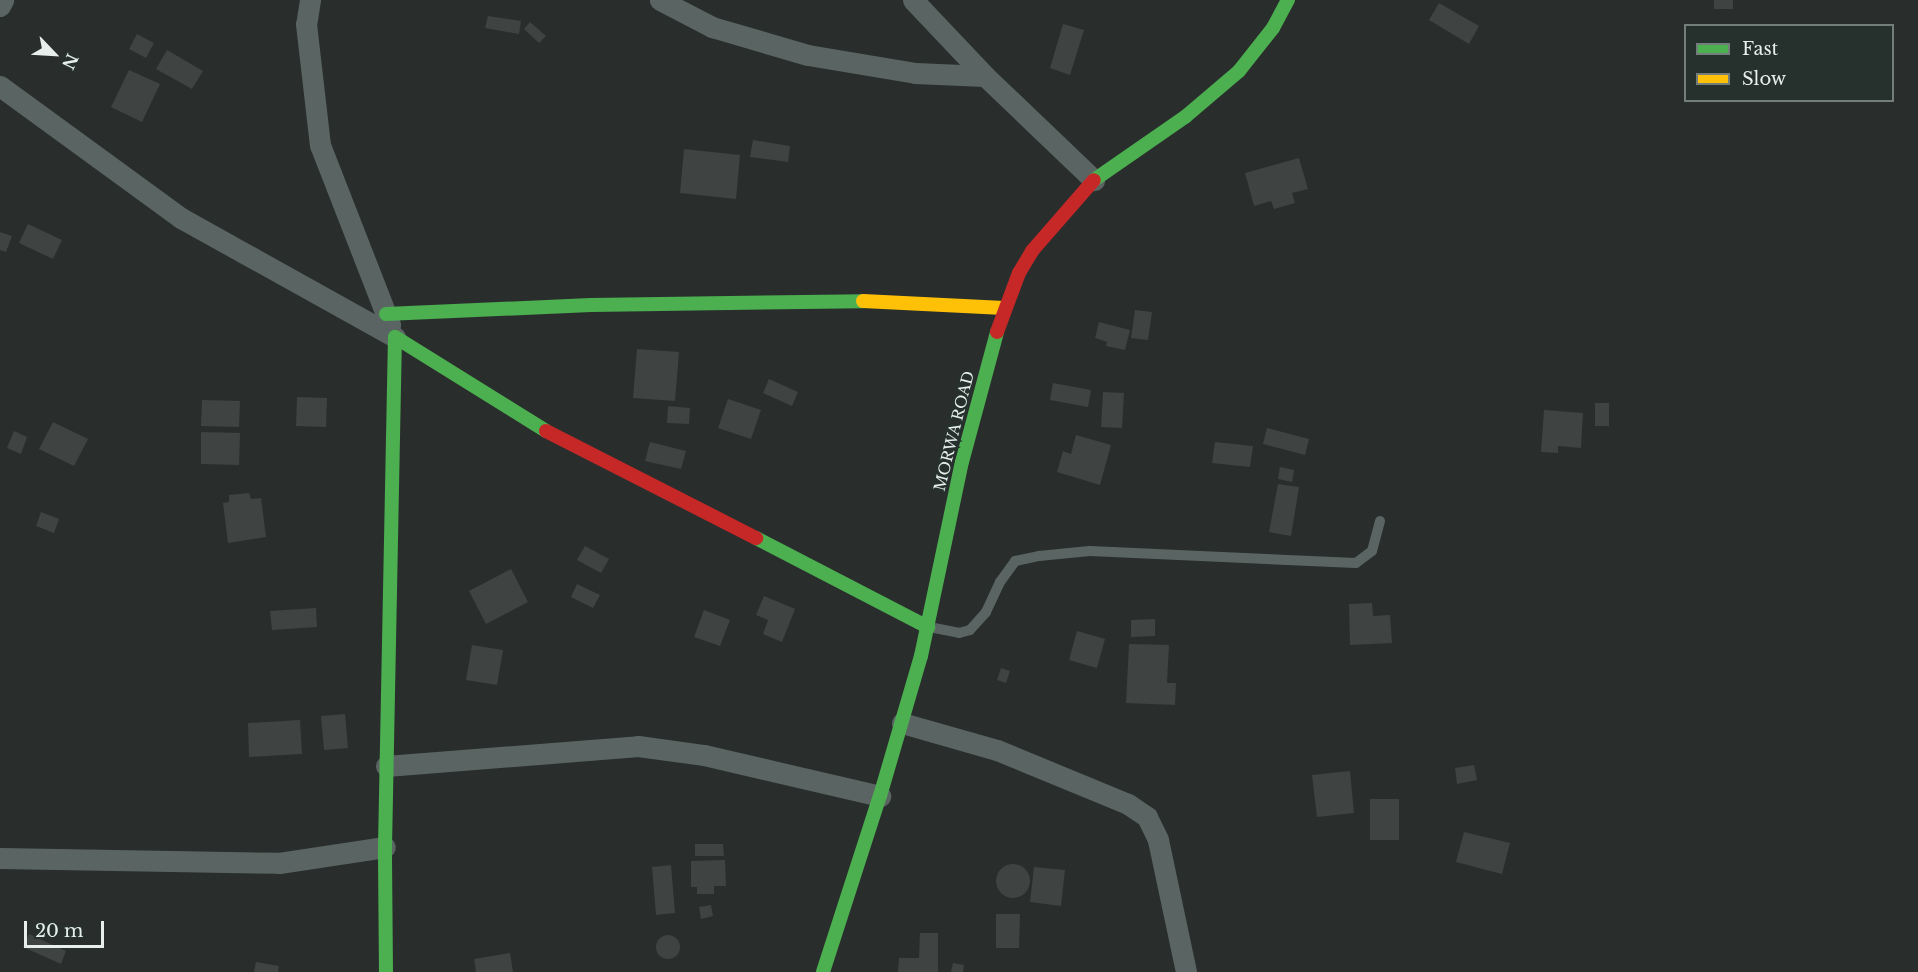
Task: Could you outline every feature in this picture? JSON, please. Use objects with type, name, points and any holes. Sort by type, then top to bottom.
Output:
[{"type":"street","points":[[0,6],[3,0]]},
{"type":"street","points":[[310,0],[306,24],[320,146],[394,337],[386,766],[386,972]]},
{"type":"street","points":[[660,0],[712,27],[808,55],[915,74],[985,76]]},
{"type":"street","points":[[913,0],[985,76],[1094,180]]},
{"type":"street","name":"MORWA ROAD","points":[[823,972],[902,723],[928,627],[962,462],[1004,308],[1019,273],[1032,251],[1094,180],[1217,92],[1239,71],[1273,28],[1288,0]]},
{"type":"street","points":[[0,86],[181,218],[394,337],[533,426],[603,458],[928,627]]},
{"type":"street","points":[[386,314],[591,304],[860,301],[1004,308]]},
{"type":"street","points":[[902,723],[997,750],[1128,804],[1147,817],[1158,840],[1186,972]]},
{"type":"street","points":[[386,766],[638,746],[704,755],[880,796]]},
{"type":"street","points":[[0,858],[279,863],[385,847]]},
{"type":"lane","points":[[928,627],[959,633],[970,630],[986,612],[999,582],[1015,561],[1090,551],[1356,563],[1372,551],[1380,521]]},
{"type":"building","points":[[1714,0],[1733,0],[1733,9],[1714,9]]},
{"type":"building","points":[[1439,3],[1479,26],[1469,44],[1429,20]]},
{"type":"building","points":[[488,16],[521,21],[519,34],[485,28]]},
{"type":"building","points":[[530,22],[546,36],[539,43],[524,29]]},
{"type":"building","points":[[1063,24],[1084,30],[1070,75],[1050,68]]},
{"type":"building","points":[[137,34],[154,43],[146,58],[129,49]]},
{"type":"building","points":[[167,50],[203,71],[192,89],[156,69]]},
{"type":"building","points":[[129,70],[160,84],[142,122],[111,107]]},
{"type":"building","points":[[753,140],[790,146],[788,162],[750,157]]},
{"type":"building","points":[[684,149],[740,155],[736,199],[680,193]]},
{"type":"building","points":[[1299,158],[1308,189],[1292,193],[1295,203],[1274,209],[1271,201],[1254,206],[1245,173]]},
{"type":"building","points":[[28,224],[62,240],[53,259],[19,243]]},
{"type":"building","points":[[0,232],[12,236],[6,252],[0,250]]},
{"type":"building","points":[[1135,310],[1152,312],[1148,340],[1131,338]]},
{"type":"building","points":[[1099,322],[1130,330],[1125,350],[1106,346],[1107,342],[1095,338]]},
{"type":"building","points":[[637,349],[679,352],[675,401],[633,398]]},
{"type":"building","points":[[769,379],[798,392],[792,406],[763,393]]},
{"type":"building","points":[[1053,383],[1091,390],[1088,407],[1050,400]]},
{"type":"building","points":[[1103,392],[1124,393],[1122,428],[1101,427]]},
{"type":"building","points":[[297,397],[327,398],[326,427],[296,426]]},
{"type":"building","points":[[728,399],[761,410],[751,439],[718,428]]},
{"type":"building","points":[[202,400],[240,401],[239,427],[201,426]]},
{"type":"building","points":[[1595,403],[1609,403],[1609,426],[1595,426]]},
{"type":"building","points":[[668,406],[690,408],[689,424],[667,423]]},
{"type":"building","points":[[1544,410],[1583,413],[1581,448],[1558,446],[1558,453],[1541,452]]},
{"type":"building","points":[[53,422],[88,439],[74,466],[39,449]]},
{"type":"building","points":[[1267,428],[1309,439],[1305,455],[1263,444]]},
{"type":"building","points":[[14,431],[27,437],[21,454],[7,448]]},
{"type":"building","points":[[201,432],[240,433],[239,465],[201,464]]},
{"type":"building","points":[[1076,435],[1111,445],[1100,485],[1057,472],[1063,451],[1071,454]]},
{"type":"building","points":[[650,442],[686,451],[681,469],[645,461]]},
{"type":"building","points":[[1215,442],[1253,446],[1250,467],[1212,463]]},
{"type":"building","points":[[1280,467],[1294,470],[1292,482],[1278,479]]},
{"type":"building","points":[[1278,484],[1299,487],[1291,536],[1269,532]]},
{"type":"building","points":[[249,493],[251,499],[261,498],[266,537],[228,543],[223,503],[229,502],[229,495]]},
{"type":"building","points":[[41,512],[59,519],[54,533],[36,526]]},
{"type":"building","points":[[585,546],[609,559],[601,573],[577,560]]},
{"type":"building","points":[[511,569],[528,602],[486,624],[469,591]]},
{"type":"building","points":[[577,584],[600,595],[593,608],[571,597]]},
{"type":"building","points":[[764,596],[795,609],[782,642],[763,634],[768,620],[756,615]]},
{"type":"building","points":[[1372,603],[1373,616],[1390,615],[1392,643],[1350,645],[1349,604]]},
{"type":"building","points":[[316,608],[317,627],[272,630],[270,611]]},
{"type":"building","points":[[704,610],[730,620],[720,646],[694,637]]},
{"type":"building","points":[[1155,619],[1155,636],[1131,637],[1131,620]]},
{"type":"building","points":[[1077,631],[1105,639],[1097,668],[1069,660]]},
{"type":"building","points":[[1129,644],[1169,645],[1167,683],[1176,683],[1175,705],[1126,703]]},
{"type":"building","points":[[472,645],[503,650],[497,685],[466,680]]},
{"type":"building","points":[[1001,668],[1010,671],[1006,683],[997,680]]},
{"type":"building","points":[[345,714],[348,748],[324,750],[321,716]]},
{"type":"building","points":[[300,720],[302,754],[249,757],[248,723]]},
{"type":"building","points":[[1474,765],[1477,780],[1457,784],[1455,768]]},
{"type":"building","points":[[1350,771],[1354,813],[1317,817],[1312,775]]},
{"type":"building","points":[[1370,799],[1399,799],[1399,840],[1370,840]]},
{"type":"building","points":[[1464,832],[1510,843],[1502,874],[1456,862]]},
{"type":"building","points":[[695,844],[723,844],[724,856],[695,856]]},
{"type":"building","points":[[725,860],[726,886],[714,886],[714,894],[697,894],[697,887],[691,887],[691,861]]},
{"type":"building","points":[[1013,864],[1025,869],[1030,881],[1025,893],[1013,898],[1001,893],[996,881],[1001,869]]},
{"type":"building","points":[[671,865],[675,913],[656,915],[652,867]]},
{"type":"building","points":[[1034,867],[1065,870],[1061,906],[1030,902]]},
{"type":"building","points":[[711,905],[713,916],[701,919],[699,907]]},
{"type":"building","points":[[996,914],[1020,914],[1019,948],[996,948]]},
{"type":"building","points":[[920,933],[938,933],[938,972],[898,972],[899,958],[919,958]]},
{"type":"building","points":[[29,934],[66,951],[61,964],[23,947]]},
{"type":"building","points":[[668,935],[677,938],[680,947],[677,956],[668,959],[659,956],[656,947],[659,938]]},
{"type":"building","points":[[510,953],[513,972],[476,972],[474,959]]},
{"type":"building","points":[[256,962],[279,966],[278,972],[254,972]]},
{"type":"building","points":[[953,963],[964,965],[963,972],[951,972]]},
{"type":"traffic: fast","points":[[1094,180],[1185,117],[1239,71],[1273,28],[1288,0]]},
{"type":"traffic: fast","points":[[386,314],[591,305],[863,301]]},
{"type":"traffic: fast","points":[[823,972],[880,796],[921,656],[962,462],[997,332]]},
{"type":"traffic: fast","points":[[386,972],[385,847],[395,337],[546,431]]},
{"type":"traffic: fast","points":[[756,538],[928,627]]},
{"type":"traffic: slow","points":[[863,301],[1004,308]]},
{"type":"traffic: jam","points":[[997,332],[1019,273],[1032,251],[1094,180]]},
{"type":"traffic: jam","points":[[546,431],[756,538]]}]
